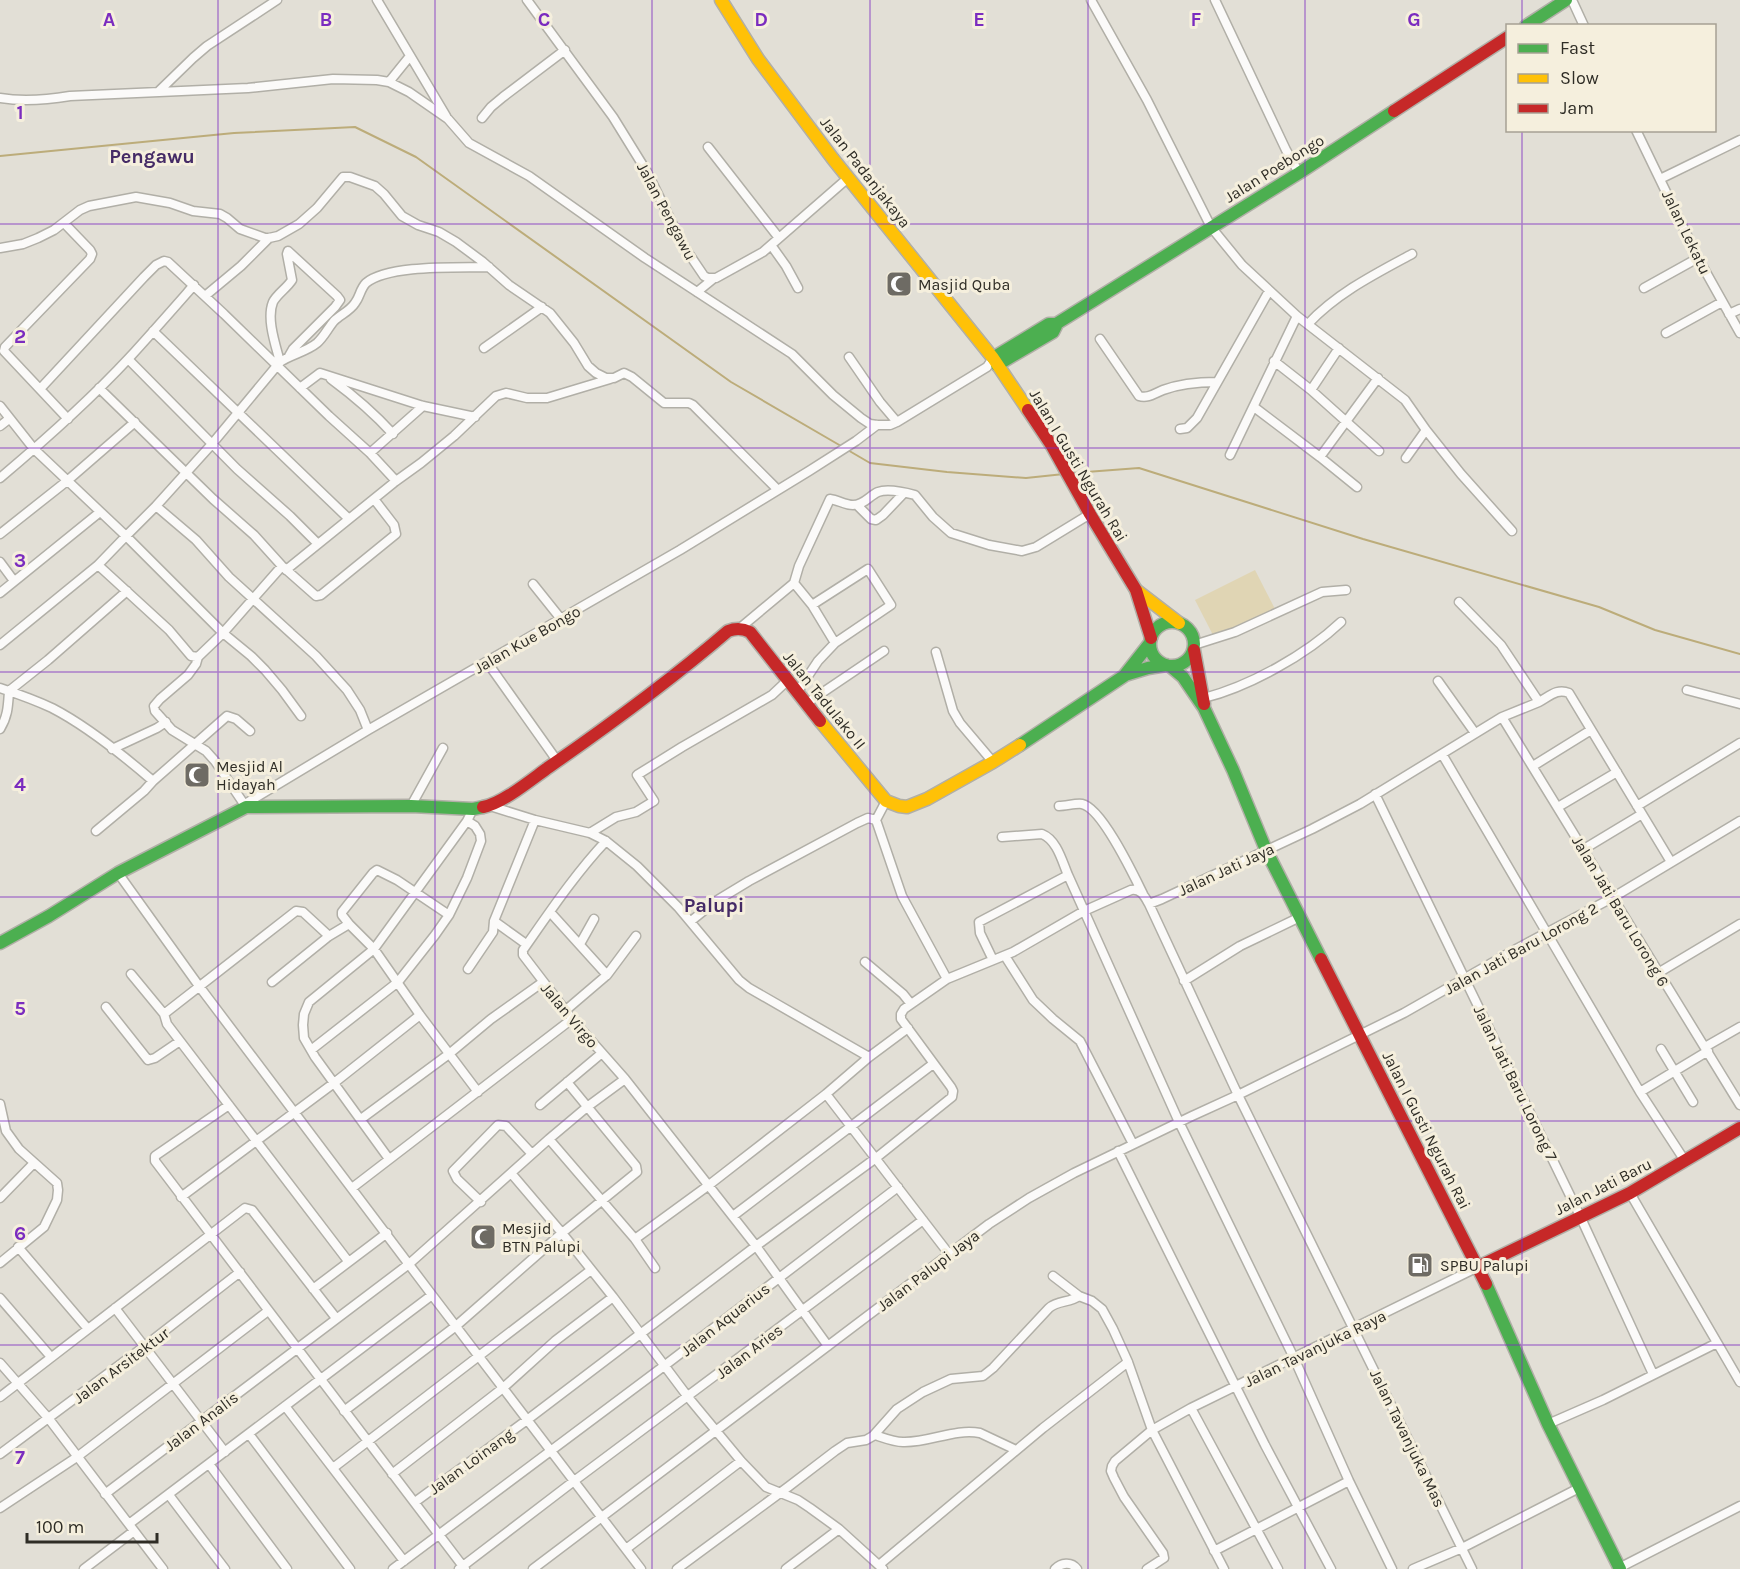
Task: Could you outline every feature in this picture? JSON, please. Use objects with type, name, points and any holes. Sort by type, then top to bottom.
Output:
[{"type":"main road","name":"Jalan Padanjakaya","points":[[721,0],[758,59],[848,178],[936,286],[992,363]]},
{"type":"main road","points":[[1529,24],[1566,0]]},
{"type":"main road","name":"Jalan Poebongo","points":[[992,363],[1049,324],[1056,324],[1299,173],[1506,38]]},
{"type":"main road","name":"Jalan I Gusti Ngurah Rai","points":[[992,363],[1052,446],[1136,590],[1151,640]]},
{"type":"main road","name":"Jalan I Gusti Ngurah Rai","points":[[1136,590],[1179,623]]},
{"type":"main road","points":[[886,801],[899,806],[916,805],[993,762],[1124,676],[1148,668],[1182,664],[1191,656],[1194,648],[1190,631],[1179,623],[1165,623],[1154,632],[1151,640],[1124,676]]},
{"type":"main road","points":[[0,943],[118,873],[246,805],[411,806],[473,809],[490,806],[558,762],[688,665],[728,632],[740,628]]},
{"type":"main road","name":"Jalan Tadulako II","points":[[740,628],[750,632],[886,801]]},
{"type":"main road","points":[[1151,640],[1153,654],[1161,663],[1168,666]]},
{"type":"main road","name":"Jalan I Gusti Ngurah Rai","points":[[1194,648],[1204,703],[1266,850],[1478,1267],[1548,1424],[1619,1568]]},
{"type":"main road","name":"Jalan I Gusti Ngurah Rai","points":[[1168,666],[1183,677],[1204,703]]},
{"type":"main road","name":"Jalan Jati Baru","points":[[1478,1267],[1630,1192],[1740,1128]]},
{"type":"street","points":[[159,91],[207,46],[277,0]]},
{"type":"street","points":[[377,0],[447,118],[469,143],[529,176],[645,258],[792,354],[833,395],[870,424],[890,425],[897,422],[992,363]]},
{"type":"street","name":"Jalan Pengawu","points":[[527,0],[613,117],[647,172],[689,254],[704,276],[713,279]]},
{"type":"street","points":[[1091,0],[1147,100],[1211,227],[1242,266],[1269,291],[1405,400],[1461,474],[1512,531]]},
{"type":"street","points":[[1215,0],[1299,173]]},
{"type":"street","points":[[1572,0],[1583,24]]},
{"type":"street","points":[[482,118],[503,97],[565,50]]},
{"type":"street","points":[[389,82],[410,56]]},
{"type":"street","points":[[0,98],[17,101],[42,100],[70,96],[248,88],[333,79],[377,80],[389,82],[409,92],[447,118]]},
{"type":"street","name":"Jalan Lekatu","points":[[1637,132],[1698,258],[1740,333]]},
{"type":"street","points":[[1660,179],[1740,140]]},
{"type":"street","points":[[708,147],[779,238]]},
{"type":"street","points":[[205,296],[270,238],[299,224],[346,176],[375,186],[402,216],[443,235],[489,267],[509,285],[550,314],[574,343],[588,366],[601,376],[614,378]]},
{"type":"street","points":[[697,292],[713,279],[755,257],[771,245],[848,178]]},
{"type":"street","points":[[0,248],[23,244],[38,238],[89,206],[120,199],[143,197],[193,211],[219,214],[240,229],[270,238]]},
{"type":"street","points":[[64,223],[90,250],[92,254],[90,259],[4,348],[4,359],[39,389],[68,419]]},
{"type":"street","points":[[771,245],[798,288]]},
{"type":"street","points":[[0,645],[98,565],[156,506],[293,349],[335,307],[340,300],[338,297],[288,251],[286,254],[292,280],[272,305],[272,329],[279,365]]},
{"type":"street","points":[[1308,324],[1340,295],[1412,254]]},
{"type":"street","points":[[1644,288],[1698,258]]},
{"type":"street","points":[[39,389],[160,262],[168,262],[279,365],[396,481]]},
{"type":"street","points":[[289,356],[317,342],[333,322],[356,303],[363,287],[374,278],[409,270],[489,267]]},
{"type":"street","points":[[0,478],[68,419],[128,359],[194,285]]},
{"type":"street","points":[[1180,429],[1187,428],[1197,418],[1269,291]]},
{"type":"street","points":[[1666,333],[1722,302]]},
{"type":"street","points":[[484,348],[542,307]]},
{"type":"street","points":[[1729,314],[1740,309]]},
{"type":"street","points":[[1230,455],[1298,316]]},
{"type":"street","points":[[153,331],[349,519]]},
{"type":"street","points":[[1100,339],[1139,396],[1148,397],[1177,386],[1217,382]]},
{"type":"street","points":[[1311,390],[1339,348]]},
{"type":"street","points":[[849,357],[897,422]]},
{"type":"street","points":[[128,359],[212,444],[318,544]]},
{"type":"street","points":[[1274,361],[1311,390],[1379,452]]},
{"type":"street","points":[[300,388],[320,373],[423,406],[475,417]]},
{"type":"street","points":[[246,805],[215,760],[206,751],[172,730],[155,711],[155,704],[188,675],[198,657],[284,568],[429,457],[492,399],[506,393],[527,398],[547,398],[624,373],[664,403],[693,405],[777,489]]},
{"type":"street","points":[[326,376],[360,401],[393,434]]},
{"type":"street","points":[[1320,457],[1378,378]]},
{"type":"street","points":[[99,388],[254,535],[284,568],[316,596],[321,595],[396,534],[394,525],[374,499]]},
{"type":"street","points":[[0,406],[34,449],[126,536],[223,633],[265,670],[301,716]]},
{"type":"street","points":[[370,453],[423,406]]},
{"type":"street","points":[[1254,406],[1357,487]]},
{"type":"street","points":[[0,426],[9,418]]},
{"type":"street","points":[[0,534],[67,481],[135,422]]},
{"type":"street","name":"Jalan Kue Bongo","points":[[246,805],[368,730],[680,549],[809,471],[877,425]]},
{"type":"street","points":[[1406,458],[1426,430]]},
{"type":"street","points":[[740,628],[794,583],[799,566],[830,499],[857,505],[885,490],[915,495],[933,517],[951,533],[990,545],[1022,551],[1036,547],[1090,514]]},
{"type":"street","points":[[857,505],[871,519],[876,520],[903,494]]},
{"type":"street","points":[[156,506],[196,540],[229,577],[316,656],[347,690],[360,710],[368,730]]},
{"type":"street","points":[[0,593],[100,512]]},
{"type":"street","points":[[0,562],[14,581]]},
{"type":"street","points":[[98,565],[169,630],[191,656],[198,657]]},
{"type":"street","points":[[798,690],[818,661],[835,643],[890,607],[891,604],[868,569],[812,605]]},
{"type":"street","points":[[794,583],[812,605],[835,643]]},
{"type":"street","points":[[533,584],[561,619]]},
{"type":"street","points":[[1194,648],[1322,592],[1346,590]]},
{"type":"street","points":[[4,689],[48,660],[127,591]]},
{"type":"street","points":[[1459,602],[1501,645],[1539,702]]},
{"type":"street","points":[[1204,703],[1266,674],[1321,640],[1341,622]]},
{"type":"street","points":[[807,703],[884,651]]},
{"type":"street","points":[[936,652],[953,711],[960,723],[993,762]]},
{"type":"street","points":[[487,662],[558,762]]},
{"type":"street","points":[[590,833],[616,817],[636,812],[654,801],[638,775],[772,695],[788,680]]},
{"type":"street","points":[[1438,681],[1475,733]]},
{"type":"street","points":[[0,729],[8,714],[4,689]]},
{"type":"street","points":[[4,689],[28,697],[74,721],[135,765],[153,781]]},
{"type":"street","name":"Jalan Jati Jaya","points":[[1149,904],[1360,804],[1502,717],[1562,690],[1569,693],[1671,862]]},
{"type":"street","points":[[1687,690],[1740,704]]},
{"type":"street","points":[[96,831],[227,716],[236,719],[250,731]]},
{"type":"street","name":"Jalan Jati Baru Lorong 6","points":[[1502,717],[1740,1105]]},
{"type":"street","points":[[112,748],[166,722]]},
{"type":"street","points":[[1533,766],[1591,730]]},
{"type":"street","points":[[1637,806],[1740,743]]},
{"type":"street","points":[[411,806],[443,748]]},
{"type":"street","points":[[1442,753],[1640,1092],[1685,1161]]},
{"type":"street","points":[[1557,807],[1617,772]]},
{"type":"street","name":"Jalan Jati Baru Lorong 7","points":[[1375,794],[1580,1216],[1653,1374]]},
{"type":"street","points":[[886,801],[876,820],[902,896],[947,979]]},
{"type":"street","points":[[1059,806],[1082,804],[1088,806],[1116,842],[1149,904]]},
{"type":"street","points":[[490,806],[590,833],[606,841],[637,866],[691,921],[733,973],[749,988],[868,1057]]},
{"type":"street","points":[[389,1159],[311,1050],[304,1038],[304,1014],[309,1002],[374,949],[467,821],[473,809]]},
{"type":"street","points":[[1584,849],[1642,814]]},
{"type":"street","points":[[691,921],[716,901],[749,881],[857,823],[868,818],[876,820]]},
{"type":"street","points":[[468,969],[493,932],[494,921],[535,820]]},
{"type":"street","points":[[311,1050],[398,982],[449,915],[467,878],[481,841],[476,826],[467,821]]},
{"type":"street","name":"Jalan Jati Baru Lorong 2","points":[[1361,1035],[1612,898],[1740,821]]},
{"type":"street","points":[[1002,837],[1042,834],[1048,836],[1054,843],[1179,1122],[1294,1358],[1349,1481],[1392,1569]]},
{"type":"street","points":[[494,921],[526,945],[588,860],[606,841]]},
{"type":"street","points":[[449,915],[397,880],[377,870],[342,912],[349,924],[374,949],[478,1092]]},
{"type":"street","points":[[118,873],[199,986],[641,1569]]},
{"type":"street","points":[[993,960],[980,933],[979,922],[1068,875]]},
{"type":"street","points":[[527,1420],[876,1158],[952,1097],[951,1087],[901,1019],[902,1011],[947,979],[1005,956],[1084,911],[1131,890],[1137,890],[1143,895]]},
{"type":"street","name":"Jalan Tavanjuka Mas","points":[[1149,904],[1238,1095],[1472,1569]]},
{"type":"street","points":[[164,1014],[296,911],[303,912],[329,936]]},
{"type":"street","points":[[550,912],[607,975]]},
{"type":"street","points":[[1184,981],[1240,946],[1300,917]]},
{"type":"street","points":[[580,944],[594,919]]},
{"type":"street","points":[[272,982],[329,936],[349,924]]},
{"type":"street","points":[[1658,973],[1740,924]]},
{"type":"street","points":[[566,1010],[607,975],[636,936]]},
{"type":"street","name":"Jalan Virgo","points":[[526,945],[523,956],[709,1185],[828,1346]]},
{"type":"street","points":[[1005,956],[1033,999],[1080,1041],[1133,1144]]},
{"type":"street","points":[[865,962],[903,994],[911,1004]]},
{"type":"street","points":[[131,974],[164,1014],[165,1021],[348,1261]]},
{"type":"street","points":[[361,1119],[543,982]]},
{"type":"street","points":[[106,1006],[148,1060],[155,1058],[180,1041]]},
{"type":"street","points":[[181,1197],[334,1083],[420,1015]]},
{"type":"street","points":[[352,1188],[572,1019]]},
{"type":"street","points":[[1640,1092],[1740,1026]]},
{"type":"street","points":[[635,1239],[709,1185],[826,1094],[868,1057],[908,1028]]},
{"type":"street","name":"Jalan Palupi Jaya","points":[[533,1569],[989,1224],[1029,1198],[1118,1151],[1361,1035]]},
{"type":"street","points":[[1661,1049],[1693,1101]]},
{"type":"street","points":[[540,1104],[602,1053]]},
{"type":"street","points":[[733,1216],[933,1064]]},
{"type":"street","points":[[0,1397],[245,1208],[249,1208],[336,1318],[409,1264],[549,1139],[625,1079]]},
{"type":"street","points":[[344,1411],[456,1326],[562,1233],[637,1172],[637,1169],[567,1082]]},
{"type":"street","points":[[826,1094],[949,1254]]},
{"type":"street","points":[[0,1104],[3,1135],[57,1183],[58,1190],[57,1200],[44,1227],[0,1263]]},
{"type":"street","points":[[229,1105],[154,1157],[156,1164],[415,1502],[462,1568]]},
{"type":"street","points":[[481,1202],[457,1179],[453,1171],[498,1125],[506,1126],[532,1154]]},
{"type":"street","points":[[549,1139],[603,1200],[655,1268]]},
{"type":"street","points":[[1118,1151],[1297,1507],[1331,1569]]},
{"type":"street","points":[[0,1198],[34,1163]]},
{"type":"street","points":[[511,1173],[562,1233],[688,1398],[741,1461],[766,1487],[798,1500],[839,1529],[881,1567],[1016,1450],[1128,1362]]},
{"type":"street","name":"Jalan Aquarius","points":[[393,1569],[898,1187]]},
{"type":"street","points":[[1630,1192],[1740,1382]]},
{"type":"street","name":"Jalan Aries","points":[[462,1568],[574,1481],[924,1220]]},
{"type":"street","points":[[313,1289],[387,1233]]},
{"type":"street","points":[[18,1247],[88,1329]]},
{"type":"street","name":"Jalan Tavanjuka Raya","points":[[1147,1569],[1162,1561],[1163,1553],[1124,1497],[1114,1478],[1112,1466],[1115,1461],[1152,1430],[1191,1408],[1478,1267]]},
{"type":"street","points":[[333,1468],[591,1270]]},
{"type":"street","name":"Jalan Arsitektur","points":[[0,1454],[145,1347],[240,1272]]},
{"type":"street","points":[[1053,1276],[1102,1310],[1128,1362],[1152,1430],[1224,1569]]},
{"type":"street","points":[[84,1569],[169,1495],[432,1295]]},
{"type":"street","points":[[677,1569],[842,1446],[850,1442],[867,1440],[875,1435],[897,1409],[922,1392],[951,1379],[983,1376],[1049,1308],[1079,1296]]},
{"type":"street","points":[[392,1474],[503,1388],[555,1341],[613,1297]]},
{"type":"street","points":[[0,1298],[51,1357]]},
{"type":"street","points":[[115,1308],[225,1452]]},
{"type":"street","points":[[0,1508],[77,1457],[268,1311]]},
{"type":"street","name":"Jalan Analis","points":[[105,1494],[336,1318]]},
{"type":"street","points":[[1548,1424],[1603,1400],[1717,1343]]},
{"type":"street","points":[[0,1363],[49,1419],[163,1569]]},
{"type":"street","points":[[285,1406],[404,1561]]},
{"type":"street","points":[[1191,1408],[1278,1569]]},
{"type":"street","name":"Jalan Loinang","points":[[415,1502],[527,1420]]},
{"type":"street","points":[[875,1435],[895,1442],[903,1442],[973,1432],[1016,1450]]},
{"type":"street","points":[[249,1434],[351,1569]]},
{"type":"street","points":[[626,1549],[741,1461]]},
{"type":"street","points":[[209,1464],[287,1569]]},
{"type":"street","points":[[1214,1551],[1349,1481]]},
{"type":"street","points":[[1413,1569],[1462,1548],[1579,1488]]},
{"type":"street","points":[[169,1495],[225,1569]]},
{"type":"street","points":[[1619,1568],[1739,1510]]},
{"type":"street","points":[[786,1569],[839,1529]]},
{"type":"street","points":[[1055,1569],[1068,1564],[1077,1569]]},
{"type":"shaded area","points":[[1255,570],[1275,609],[1215,639],[1195,600]]},
{"type":"waterway","points":[[0,156],[234,133],[355,127],[416,157],[731,382],[841,446]]},
{"type":"waterway","points":[[846,449],[870,463],[947,472],[1026,478],[1064,474]]},
{"type":"waterway","points":[[1073,473],[1139,468],[1363,539],[1599,607],[1655,630],[1740,654]]},
{"type":"traffic: fast","points":[[1529,24],[1566,0]]},
{"type":"traffic: fast","points":[[993,358],[1049,324],[1056,324],[1299,173],[1394,111]]},
{"type":"traffic: fast","points":[[997,365],[1053,332],[1056,326]]},
{"type":"traffic: fast","points":[[1172,622],[1188,628],[1194,644],[1188,660],[1172,666],[1156,660],[1150,644],[1156,628],[1172,622]]},
{"type":"traffic: fast","points":[[1020,745],[1124,676],[1150,643]]},
{"type":"traffic: fast","points":[[1125,675],[1166,665]]},
{"type":"traffic: fast","points":[[1170,666],[1183,677],[1204,708],[1266,850],[1321,959]]},
{"type":"traffic: fast","points":[[0,943],[118,873],[246,807],[411,806],[473,809],[483,807]]},
{"type":"traffic: fast","points":[[1486,1284],[1548,1424],[1620,1569]]},
{"type":"traffic: slow","points":[[721,0],[758,59],[833,159],[993,358],[1028,410]]},
{"type":"traffic: slow","points":[[1136,590],[1179,623]]},
{"type":"traffic: slow","points":[[820,721],[886,801],[907,807],[927,799],[1020,745]]},
{"type":"traffic: jam","points":[[1394,111],[1506,38]]},
{"type":"traffic: jam","points":[[1028,410],[1052,446],[1136,590],[1151,638]]},
{"type":"traffic: jam","points":[[483,807],[499,801],[526,784],[640,701],[731,630],[742,629],[750,632],[820,721]]},
{"type":"traffic: jam","points":[[1194,650],[1204,704]]},
{"type":"traffic: jam","points":[[1321,959],[1486,1284]]},
{"type":"traffic: jam","points":[[1478,1267],[1630,1193],[1740,1128]]},
{"type":"place","name":"Masjid Quba","points":[[899,284]]},
{"type":"place","name":"Mesjid Al Hidayah","points":[[197,775]]},
{"type":"place","name":"Mesjid BTN Palupi","points":[[483,1237]]},
{"type":"place","name":"SPBU Palupi","points":[[1420,1265]]},
{"type":"district","name":"Pengawu","points":[[152,156]]},
{"type":"district","name":"Palupi","points":[[714,905]]}]
